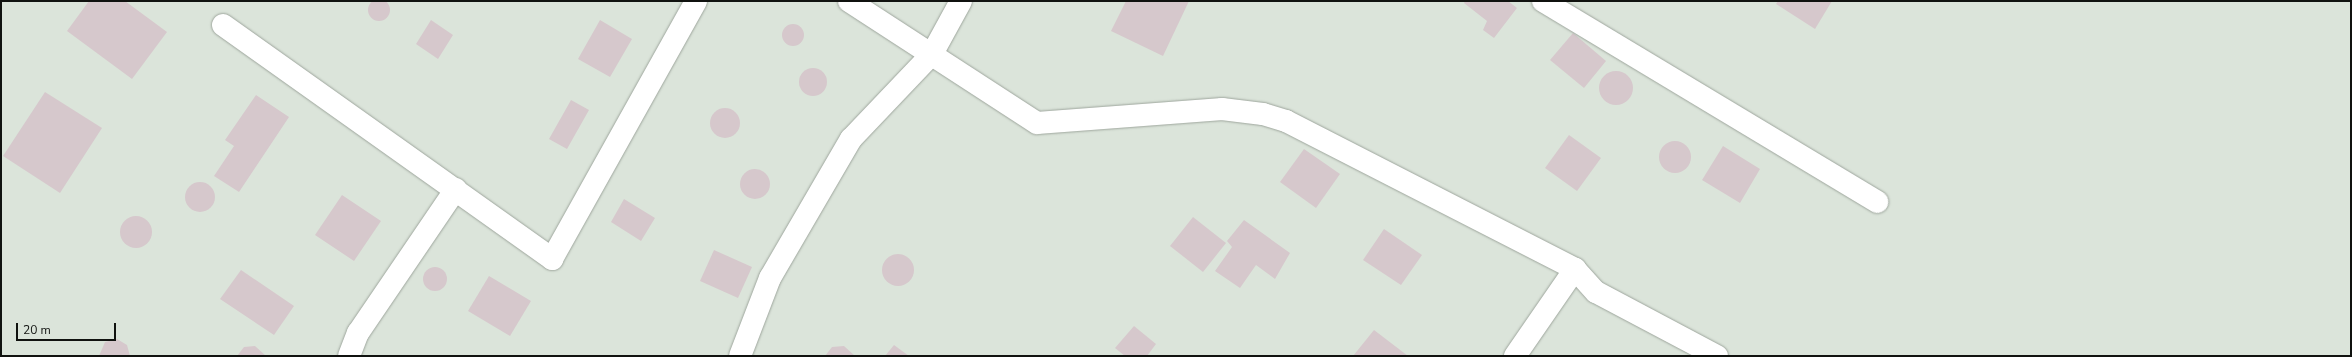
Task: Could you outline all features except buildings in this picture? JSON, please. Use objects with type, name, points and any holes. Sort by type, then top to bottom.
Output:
[{"type":"street","points":[[223,25],[456,189],[552,259],[696,1]]},
{"type":"street","points":[[849,1],[1037,123],[1222,109],[1263,114],[1286,121],[1575,269],[1596,292],[1717,356]]},
{"type":"street","points":[[740,356],[770,278],[851,139],[932,54],[961,1]]},
{"type":"street","points":[[1543,1],[1877,202]]},
{"type":"street","points":[[349,356],[358,333],[456,189]]},
{"type":"street","points":[[1515,356],[1575,269]]}]
